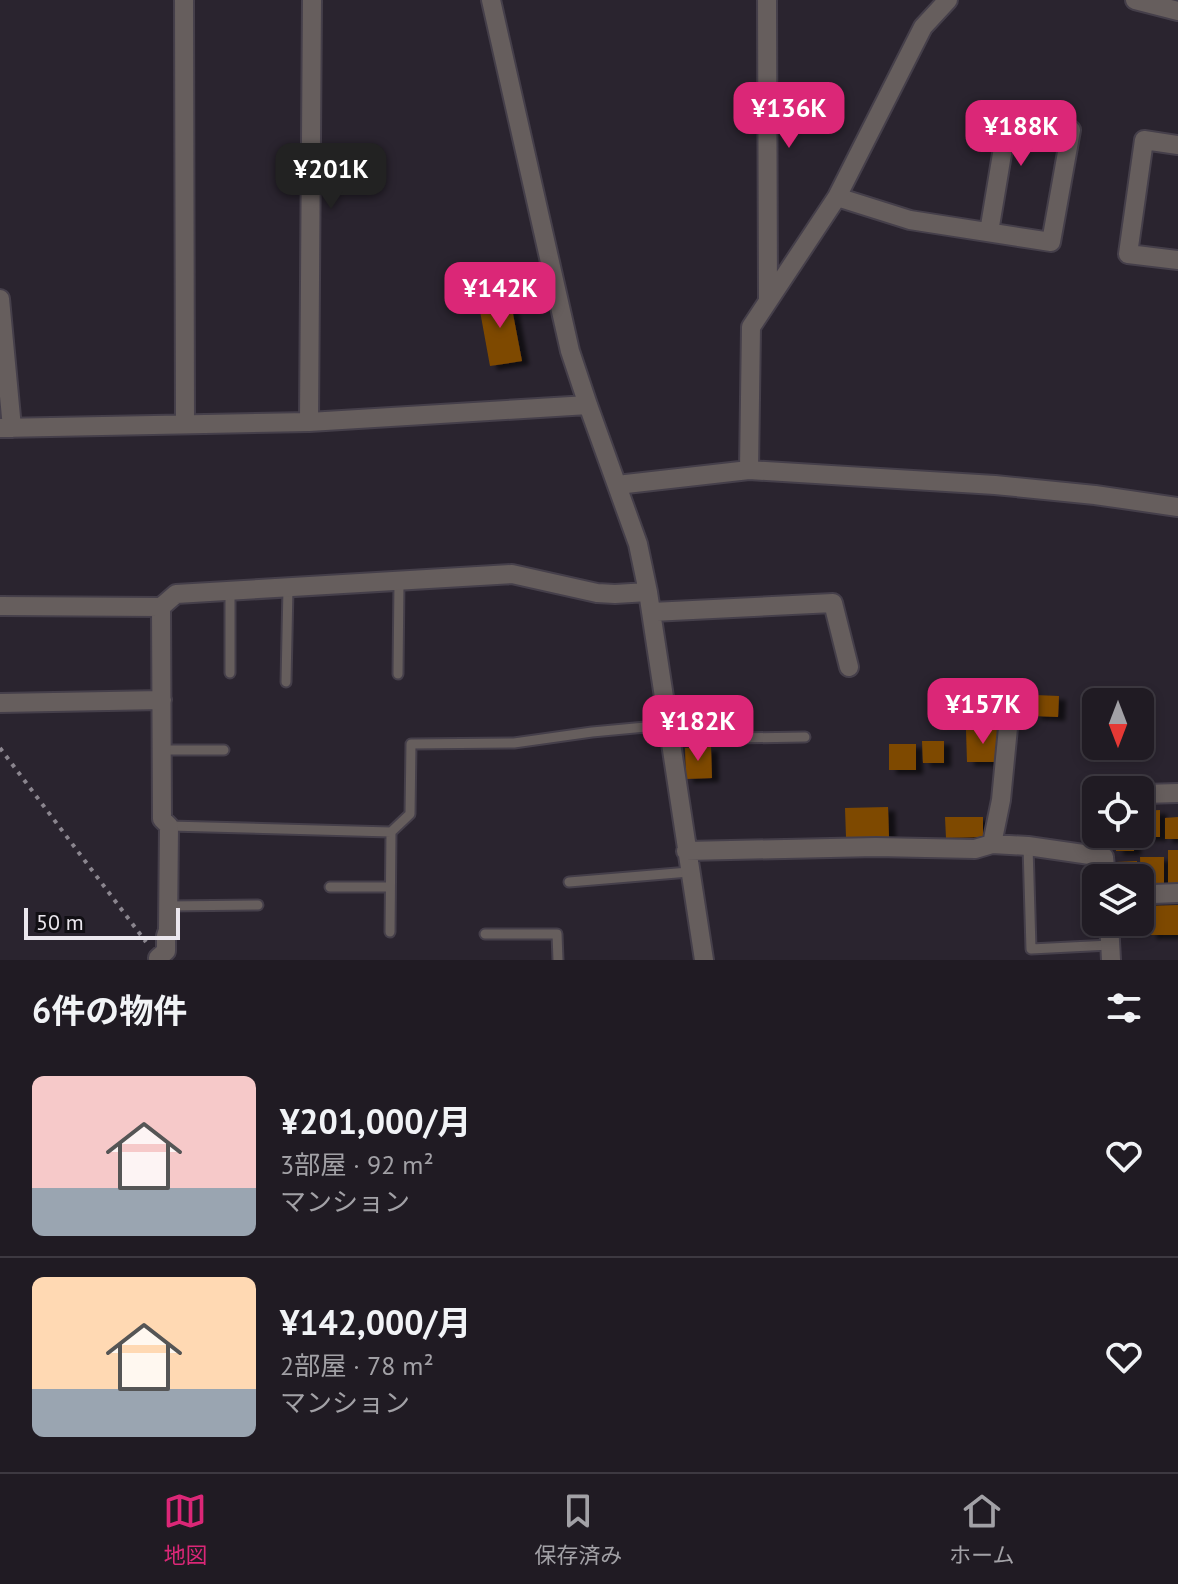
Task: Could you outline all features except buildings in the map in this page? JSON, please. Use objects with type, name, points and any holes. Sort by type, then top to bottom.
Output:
[{"type":"street","points":[[184,0],[185,424]]},
{"type":"street","points":[[309,422],[312,0]]},
{"type":"street","points":[[491,0],[570,351],[638,544],[652,612],[704,960]]},
{"type":"street","points":[[767,0],[768,301]]},
{"type":"street","points":[[749,470],[751,327],[837,197],[923,27],[948,0]]},
{"type":"street","points":[[1135,0],[1178,11]]},
{"type":"street","points":[[837,197],[910,220],[1051,242],[1071,130],[1008,118],[989,232]]},
{"type":"street","points":[[1178,145],[1144,140],[1128,254],[1178,260]]},
{"type":"street","points":[[0,299],[6,428],[309,422],[588,405]]},
{"type":"street","points":[[617,485],[749,470],[995,485],[1178,507]]},
{"type":"street","points":[[0,606],[161,607],[176,594],[512,574],[597,593],[648,592]]},
{"type":"street","points":[[652,612],[833,603],[849,667]]},
{"type":"street","points":[[158,958],[166,951],[169,826],[162,819],[161,607]]},
{"type":"street","points":[[0,703],[162,700]]},
{"type":"street","points":[[992,844],[1001,800],[1010,707]]},
{"type":"street","points":[[1154,794],[1178,793]]},
{"type":"street","points":[[686,851],[876,847],[975,849],[992,844],[1104,857],[1105,864]]},
{"type":"street","points":[[1154,894],[1178,893]]},
{"type":"lane","points":[[398,674],[399,581]]},
{"type":"lane","points":[[286,682],[288,588]]},
{"type":"lane","points":[[230,592],[230,673]]},
{"type":"lane","points":[[169,826],[391,832],[410,814],[411,744],[514,743],[592,732],[805,737]]},
{"type":"lane","points":[[162,750],[224,750]]},
{"type":"lane","points":[[390,932],[391,832]]},
{"type":"lane","points":[[1028,846],[1031,949],[1111,953]]},
{"type":"lane","points":[[569,882],[689,872]]},
{"type":"lane","points":[[330,887],[390,887]]},
{"type":"lane","points":[[168,906],[258,905]]},
{"type":"lane","points":[[485,934],[557,934],[558,960]]},
{"type":"path","points":[[0,748],[158,958]]}]
